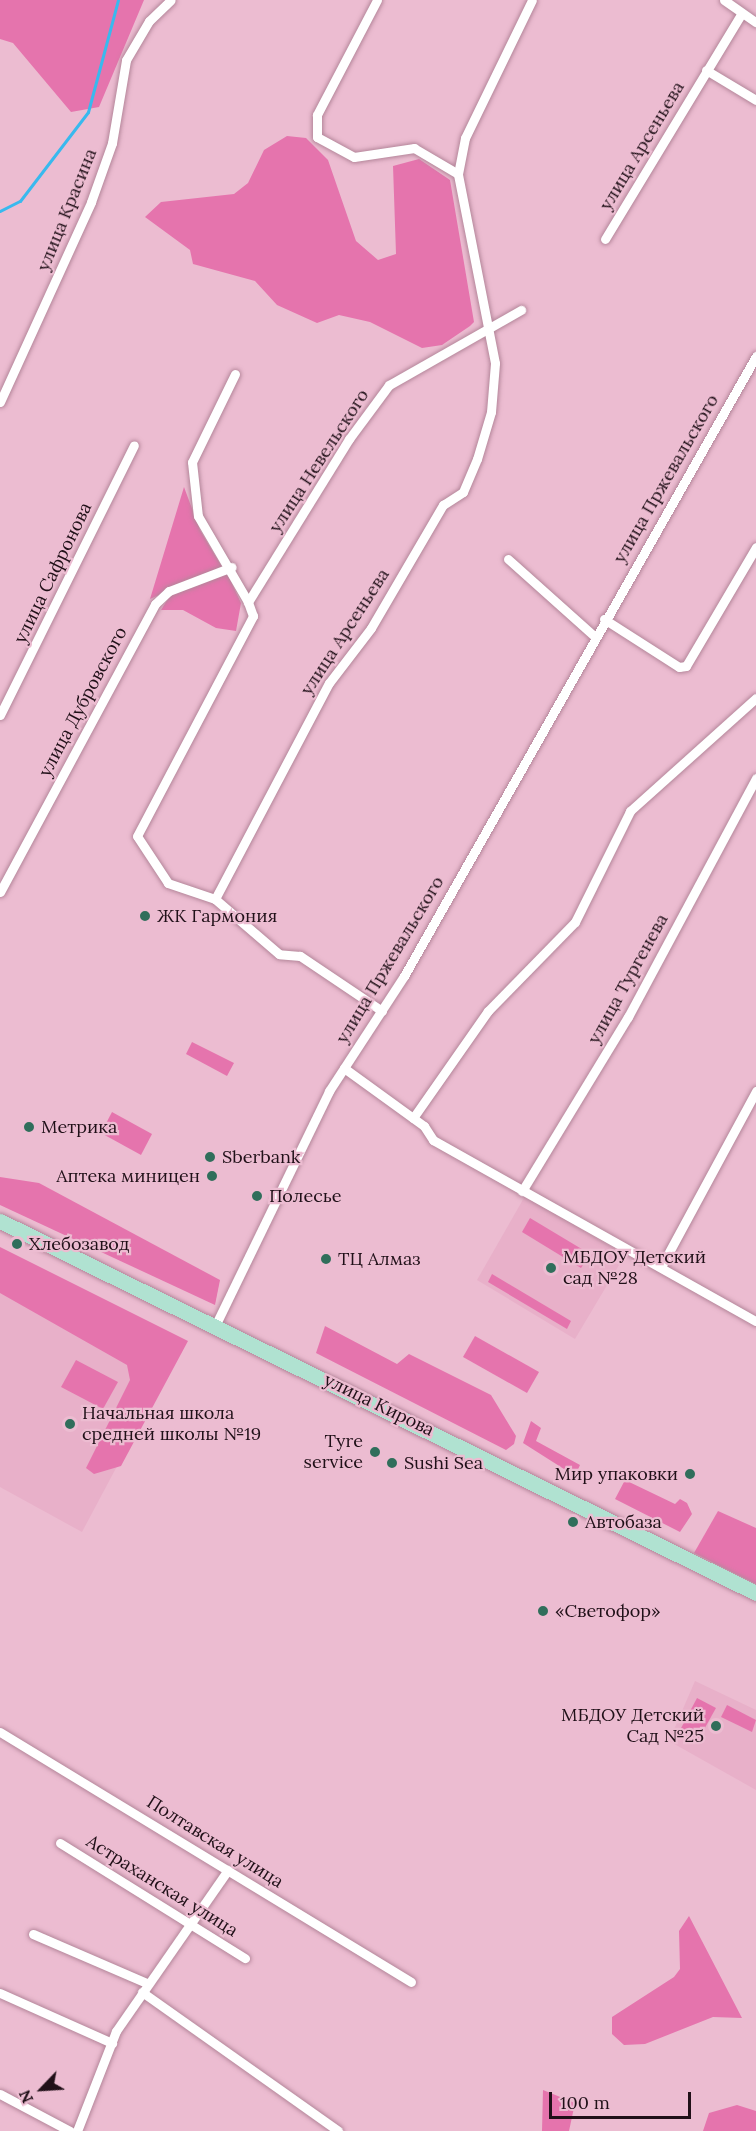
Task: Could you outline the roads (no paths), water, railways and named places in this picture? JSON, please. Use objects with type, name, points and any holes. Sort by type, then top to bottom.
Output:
[{"type":"main road","name":"улица Кирова","points":[[0,1221],[216,1324],[756,1593]]},
{"type":"street","name":"улица Красина","points":[[0,402],[91,202],[112,142],[126,60],[148,21],[171,0]]},
{"type":"street","points":[[377,0],[317,115],[321,141],[354,156],[414,148],[458,174]]},
{"type":"street","points":[[521,310],[488,327],[458,174],[465,138],[532,0]]},
{"type":"street","points":[[724,0],[756,22]]},
{"type":"street","name":"улица Арсеньева","points":[[605,239],[742,13]]},
{"type":"street","name":"улица Арсеньева","points":[[706,70],[756,100]]},
{"type":"street","name":"улица Арсеньева","points":[[215,899],[329,683],[371,628],[443,505],[462,492],[491,412],[495,376],[488,327]]},
{"type":"street","name":"улица Невельского","points":[[215,899],[168,883],[137,836],[253,616],[248,602],[349,439],[389,385],[488,327]]},
{"type":"street","name":"улица Пржевальского","points":[[216,1324],[344,1068],[382,1011],[593,635],[756,356]]},
{"type":"street","points":[[235,374],[192,462],[198,516],[232,567],[248,602]]},
{"type":"street","name":"улица Сафронова","points":[[0,715],[134,445]]},
{"type":"street","points":[[604,619],[679,667],[686,666],[756,547]]},
{"type":"street","points":[[508,559],[593,635]]},
{"type":"street","name":"улица Дубровского","points":[[0,892],[155,604],[169,591],[232,567]]},
{"type":"street","points":[[413,1118],[488,1011],[574,922],[630,811],[756,698]]},
{"type":"street","name":"улица Тургенева","points":[[522,1191],[628,1017],[756,777]]},
{"type":"street","points":[[215,899],[279,954],[300,956],[382,1011]]},
{"type":"street","points":[[344,1068],[413,1118],[433,1140],[522,1191],[662,1265],[756,1322]]},
{"type":"street","points":[[662,1265],[756,1090]]},
{"type":"street","name":"Полтавская улица","points":[[0,1732],[411,1982]]},
{"type":"street","name":"Астраханская улица","points":[[60,1843],[192,1921],[245,1958]]},
{"type":"street","points":[[77,2131],[112,2043],[145,1988],[228,1870]]},
{"type":"street","points":[[33,1934],[145,1988],[338,2131]]},
{"type":"street","points":[[0,1993],[112,2043]]},
{"type":"street","points":[[0,2094],[70,2131]]},
{"type":"waterway","points":[[0,211],[20,201],[88,112],[118,0]]},
{"type":"place","name":"ЖК Гармония","points":[[145,916]]},
{"type":"place","name":"Метрика","points":[[29,1127]]},
{"type":"place","name":"Sberbank","points":[[210,1157]]},
{"type":"place","name":"Аптека миницен","points":[[212,1176]]},
{"type":"place","name":"Полесье","points":[[257,1196]]},
{"type":"place","name":"Хлебoзавод","points":[[17,1244]]},
{"type":"place","name":"ТЦ Алмаз","points":[[326,1259]]},
{"type":"place","name":"МБДОУ Детский сад №28","points":[[551,1268]]},
{"type":"place","name":"Начальная школа средней школы №19","points":[[70,1424]]},
{"type":"place","name":"Tyre service","points":[[375,1452]]},
{"type":"place","name":"Sushi Sea","points":[[392,1463]]},
{"type":"place","name":"Мир упаковки","points":[[690,1474]]},
{"type":"place","name":"Автобаза","points":[[573,1522]]},
{"type":"place","name":"«Светофор»","points":[[543,1611]]},
{"type":"place","name":"МБДОУ Детский Сад №25","points":[[716,1726]]}]
